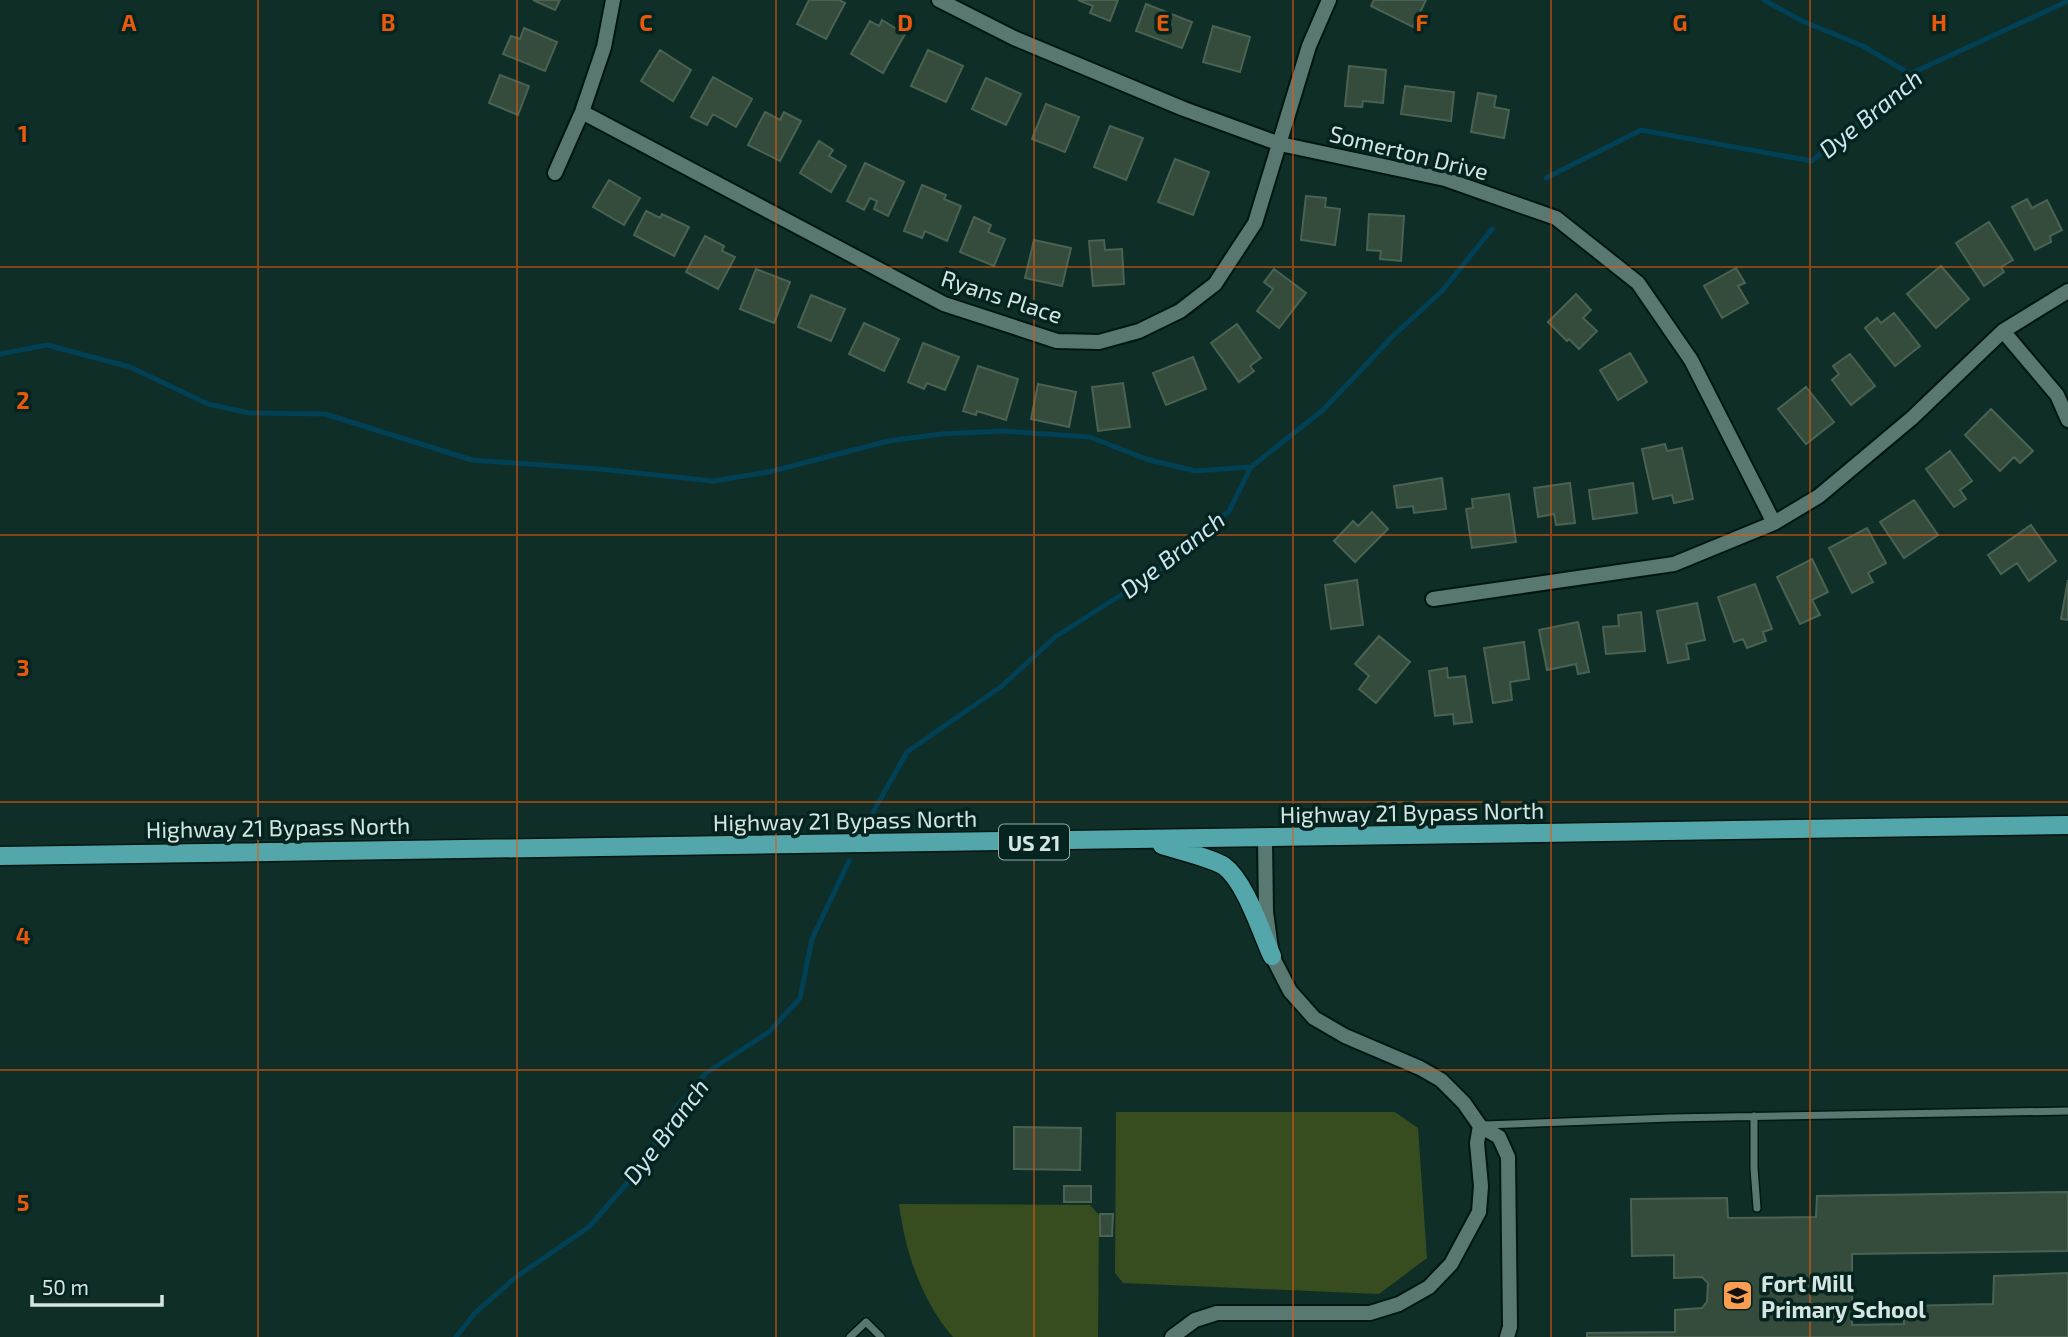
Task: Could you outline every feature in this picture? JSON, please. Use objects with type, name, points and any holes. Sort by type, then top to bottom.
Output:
[{"type":"main road","name":"Highway 21 Bypass North","points":[[0,856],[2068,825]]},
{"type":"main road","points":[[1149,840],[1222,865],[1233,874],[1272,956]]},
{"type":"street","points":[[555,173],[582,112],[604,47],[613,0]]},
{"type":"street","name":"Somerton Drive","points":[[939,0],[1014,38],[1184,109],[1280,144],[1445,179],[1556,218],[1638,283],[1692,360],[1774,523]]},
{"type":"street","name":"Ryans Place","points":[[582,112],[944,304],[1057,341],[1099,342],[1139,331],[1180,311],[1215,284],[1255,223],[1309,46],[1329,0]]},
{"type":"street","points":[[1433,599],[1674,564],[1774,523],[1819,496],[1912,418],[2003,331],[2068,290]]},
{"type":"street","points":[[2003,331],[2057,395],[2068,420]]},
{"type":"street","points":[[1265,838],[1266,912],[1272,956],[1290,991],[1314,1017],[1345,1036],[1420,1068],[1441,1080],[1465,1103],[1480,1126],[1499,1136],[1508,1157],[1510,1327],[1507,1337]]},
{"type":"street","points":[[1172,1337],[1195,1320],[1217,1312],[1370,1313],[1399,1304],[1429,1287],[1451,1264],[1479,1212],[1480,1126]]},
{"type":"lane","points":[[1480,1126],[1754,1116],[2068,1111]]},
{"type":"lane","points":[[1754,1116],[1757,1208]]},
{"type":"lane","points":[[850,1337],[866,1322],[881,1337]]},
{"type":"green space","points":[[1116,1112],[1395,1112],[1418,1128],[1427,1258],[1379,1294],[1123,1283],[1115,1273]]},
{"type":"green space","points":[[899,1204],[1090,1205],[1099,1215],[1098,1337],[953,1337],[932,1307],[916,1274],[905,1239]]},
{"type":"building","points":[[533,0],[560,0],[555,10]]},
{"type":"building","points":[[809,0],[839,0],[845,3],[826,39],[797,24]]},
{"type":"building","points":[[1078,0],[1118,0],[1110,21],[1090,13],[1093,6]]},
{"type":"building","points":[[1374,0],[1426,0],[1413,27],[1371,6]]},
{"type":"building","points":[[1146,4],[1192,22],[1182,48],[1136,31]]},
{"type":"building","points":[[882,20],[905,34],[883,73],[851,54],[870,21],[879,26]]},
{"type":"building","points":[[1213,26],[1250,37],[1240,72],[1203,62]]},
{"type":"building","points":[[524,28],[557,42],[545,71],[503,54],[511,36],[520,39]]},
{"type":"building","points":[[660,50],[691,70],[673,101],[641,81]]},
{"type":"building","points":[[928,50],[963,66],[946,102],[911,86]]},
{"type":"building","points":[[1349,66],[1386,70],[1383,103],[1363,101],[1362,107],[1345,106]]},
{"type":"building","points":[[500,75],[529,86],[518,115],[489,103]]},
{"type":"building","points":[[713,77],[752,99],[736,127],[713,114],[707,125],[691,117]]},
{"type":"building","points":[[986,78],[1021,94],[1006,125],[972,109]]},
{"type":"building","points":[[1405,86],[1454,92],[1451,121],[1401,114]]},
{"type":"building","points":[[1478,93],[1496,96],[1494,107],[1509,110],[1504,138],[1471,132]]},
{"type":"building","points":[[1046,104],[1079,117],[1065,152],[1032,139]]},
{"type":"building","points":[[765,112],[780,120],[784,112],[801,121],[780,161],[748,145]]},
{"type":"building","points":[[1110,126],[1143,138],[1126,180],[1094,167]]},
{"type":"building","points":[[819,141],[833,150],[829,156],[846,166],[831,192],[800,173]]},
{"type":"building","points":[[1175,159],[1209,172],[1193,215],[1158,202]]},
{"type":"building","points":[[865,163],[904,182],[888,216],[874,209],[877,201],[870,198],[864,210],[847,201]]},
{"type":"building","points":[[609,180],[640,198],[624,225],[593,207]]},
{"type":"building","points":[[922,185],[946,195],[944,199],[961,206],[947,241],[925,231],[922,238],[904,231]]},
{"type":"building","points":[[1306,196],[1326,198],[1325,207],[1340,209],[1335,245],[1301,240]]},
{"type":"building","points":[[2027,199],[2032,208],[2047,200],[2062,230],[2050,236],[2051,242],[2035,250],[2012,207]]},
{"type":"building","points":[[646,211],[660,218],[662,214],[689,227],[674,256],[634,235]]},
{"type":"building","points":[[1369,214],[1404,216],[1401,261],[1380,259],[1381,251],[1367,250]]},
{"type":"building","points":[[974,217],[991,225],[988,232],[1005,239],[994,266],[960,252]]},
{"type":"building","points":[[1989,222],[2013,260],[2001,267],[2004,272],[1984,286],[1956,243]]},
{"type":"building","points":[[705,236],[724,246],[722,251],[735,257],[718,289],[686,272]]},
{"type":"building","points":[[1034,240],[1071,248],[1062,286],[1025,278]]},
{"type":"building","points":[[1104,240],[1105,250],[1122,249],[1124,284],[1093,286],[1089,241]]},
{"type":"building","points":[[1941,266],[1969,299],[1936,328],[1907,294]]},
{"type":"building","points":[[1736,268],[1745,283],[1738,286],[1748,303],[1722,318],[1704,286]]},
{"type":"building","points":[[756,269],[790,282],[774,323],[740,309]]},
{"type":"building","points":[[1274,269],[1306,293],[1279,328],[1257,311],[1273,289],[1264,282]]},
{"type":"building","points":[[1576,294],[1591,310],[1583,318],[1597,331],[1579,349],[1548,322]]},
{"type":"building","points":[[811,295],[845,309],[831,341],[798,327]]},
{"type":"building","points":[[1894,313],[1920,346],[1895,366],[1865,328],[1877,318],[1881,323]]},
{"type":"building","points":[[864,323],[899,339],[884,371],[849,354]]},
{"type":"building","points":[[1237,324],[1261,358],[1250,366],[1254,371],[1239,382],[1211,343]]},
{"type":"building","points":[[923,343],[959,357],[945,390],[927,383],[924,389],[908,382]]},
{"type":"building","points":[[1630,353],[1647,382],[1618,400],[1600,370]]},
{"type":"building","points":[[1850,354],[1875,386],[1851,405],[1832,380],[1839,374],[1833,366]]},
{"type":"building","points":[[1193,357],[1206,389],[1166,405],[1153,373]]},
{"type":"building","points":[[978,366],[1018,379],[1006,420],[977,411],[976,415],[963,411]]},
{"type":"building","points":[[1123,383],[1130,427],[1098,431],[1092,387]]},
{"type":"building","points":[[1038,384],[1076,392],[1069,427],[1031,419]]},
{"type":"building","points":[[1806,387],[1834,422],[1806,444],[1778,409]]},
{"type":"building","points":[[1991,409],[2033,451],[2020,463],[2014,457],[2000,471],[1965,435]]},
{"type":"building","points":[[1665,444],[1667,451],[1682,448],[1693,499],[1674,503],[1672,495],[1653,499],[1642,449]]},
{"type":"building","points":[[1950,451],[1972,481],[1960,490],[1966,499],[1954,507],[1926,469]]},
{"type":"building","points":[[1442,478],[1446,509],[1414,513],[1413,506],[1397,508],[1394,486]]},
{"type":"building","points":[[1570,483],[1575,523],[1556,525],[1554,514],[1538,517],[1534,488]]},
{"type":"building","points":[[1633,483],[1637,513],[1593,519],[1589,490]]},
{"type":"building","points":[[1509,494],[1516,542],[1472,548],[1466,509],[1473,508],[1472,499]]},
{"type":"building","points":[[1914,500],[1938,535],[1904,558],[1880,522]]},
{"type":"building","points":[[1372,512],[1388,529],[1355,562],[1334,541],[1353,521],[1358,526]]},
{"type":"building","points":[[2031,525],[2056,561],[2029,581],[2017,563],[2001,574],[1988,555]]},
{"type":"building","points":[[1867,528],[1886,563],[1868,573],[1873,582],[1852,593],[1829,548]]},
{"type":"building","points":[[1812,559],[1828,592],[1812,600],[1820,615],[1800,624],[1777,577]]},
{"type":"building","points":[[1357,580],[1363,625],[1331,629],[1325,585]]},
{"type":"building","points":[[2068,580],[2068,620],[2061,619]]},
{"type":"building","points":[[1755,584],[1772,629],[1763,632],[1766,641],[1747,648],[1743,639],[1734,642],[1718,597]]},
{"type":"building","points":[[1697,603],[1705,640],[1686,644],[1689,659],[1668,663],[1657,611]]},
{"type":"building","points":[[1641,612],[1645,651],[1606,654],[1603,627],[1619,626],[1618,615]]},
{"type":"building","points":[[1578,622],[1589,672],[1578,674],[1576,664],[1547,670],[1539,630]]},
{"type":"building","points":[[1379,636],[1410,662],[1376,703],[1359,689],[1369,676],[1355,664]]},
{"type":"building","points":[[1524,642],[1529,679],[1510,682],[1512,700],[1493,703],[1484,648]]},
{"type":"building","points":[[1447,668],[1448,678],[1465,676],[1472,722],[1454,724],[1453,714],[1435,716],[1429,671]]},
{"type":"building","points":[[1014,1127],[1081,1128],[1080,1170],[1014,1169]]},
{"type":"building","points":[[1064,1186],[1091,1186],[1091,1202],[1064,1202]]},
{"type":"building","points":[[2068,1192],[2068,1251],[1852,1254],[1852,1325],[1904,1324],[1904,1306],[1993,1304],[1994,1276],[2068,1273],[2068,1337],[1587,1337],[1587,1333],[1675,1332],[1675,1310],[1702,1308],[1707,1302],[1708,1283],[1702,1277],[1674,1278],[1674,1255],[1632,1256],[1631,1199],[1727,1198],[1728,1218],[1816,1217],[1817,1196]]},
{"type":"building","points":[[1100,1214],[1113,1214],[1112,1236],[1100,1236]]},
{"type":"waterway","points":[[1764,0],[1802,21],[1863,46],[1910,74]]},
{"type":"waterway","name":"Dye Branch","points":[[1546,178],[1641,130],[1812,161],[1881,104],[1910,74],[2068,1]]},
{"type":"waterway","name":"Dye Branch","points":[[864,828],[907,752],[1002,686],[1055,637],[1157,572],[1229,511],[1251,467],[1323,410],[1394,335],[1442,291],[1492,229]]},
{"type":"waterway","points":[[0,354],[47,345],[130,367],[208,404],[250,413],[325,414],[472,460],[713,481],[769,472],[888,441],[941,434],[1003,431],[1090,437],[1146,459],[1195,471],[1251,467]]},
{"type":"waterway","name":"Dye Branch","points":[[456,1337],[475,1313],[516,1277],[589,1227],[642,1166],[677,1107],[706,1073],[769,1032],[800,998],[812,939],[849,861]]},
{"type":"place","name":"Fort Mill Primary School","points":[[1738,1296]]}]
